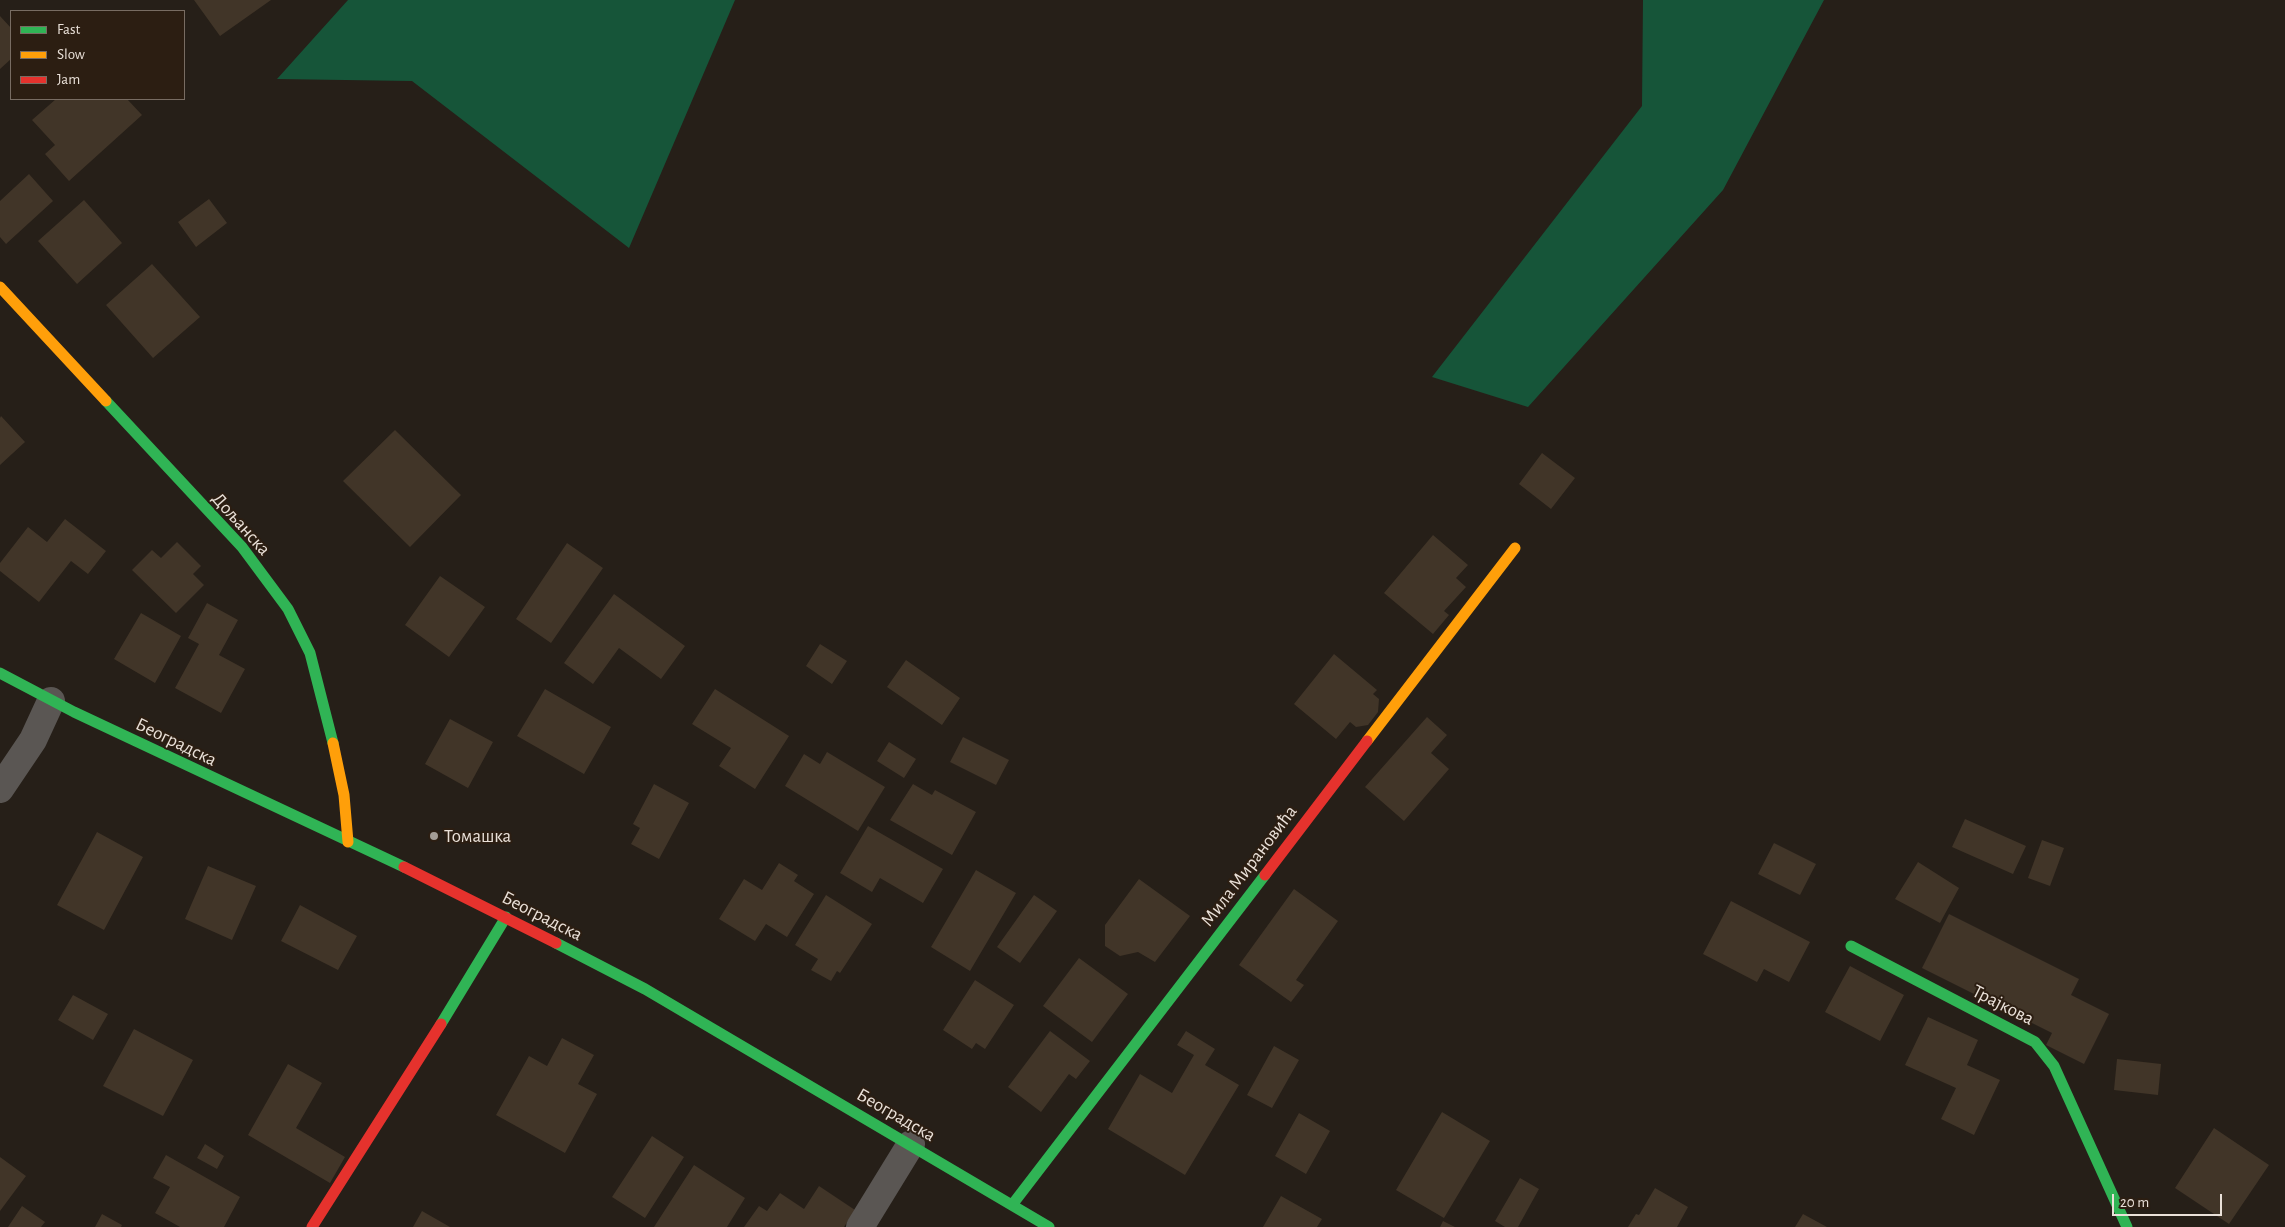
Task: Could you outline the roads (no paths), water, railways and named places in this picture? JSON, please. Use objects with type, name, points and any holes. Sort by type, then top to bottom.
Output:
[{"type":"street","name":"Дољанска","points":[[0,288],[242,547],[288,609],[310,653],[325,706],[344,795],[348,842]]},
{"type":"street","name":"Мила Мирановића","points":[[1012,1205],[1515,548]]},
{"type":"street","name":"Београдска","points":[[0,673],[51,701],[506,917],[645,988],[1049,1227]]},
{"type":"street","points":[[0,789],[33,740],[51,701]]},
{"type":"street","points":[[312,1227],[476,968],[506,917]]},
{"type":"street","name":"Трајкова","points":[[1850,946],[2035,1042],[2054,1066],[2128,1227]]},
{"type":"street","points":[[860,1227],[911,1144]]},
{"type":"place","name":"Томашка","points":[[434,836]]}]
